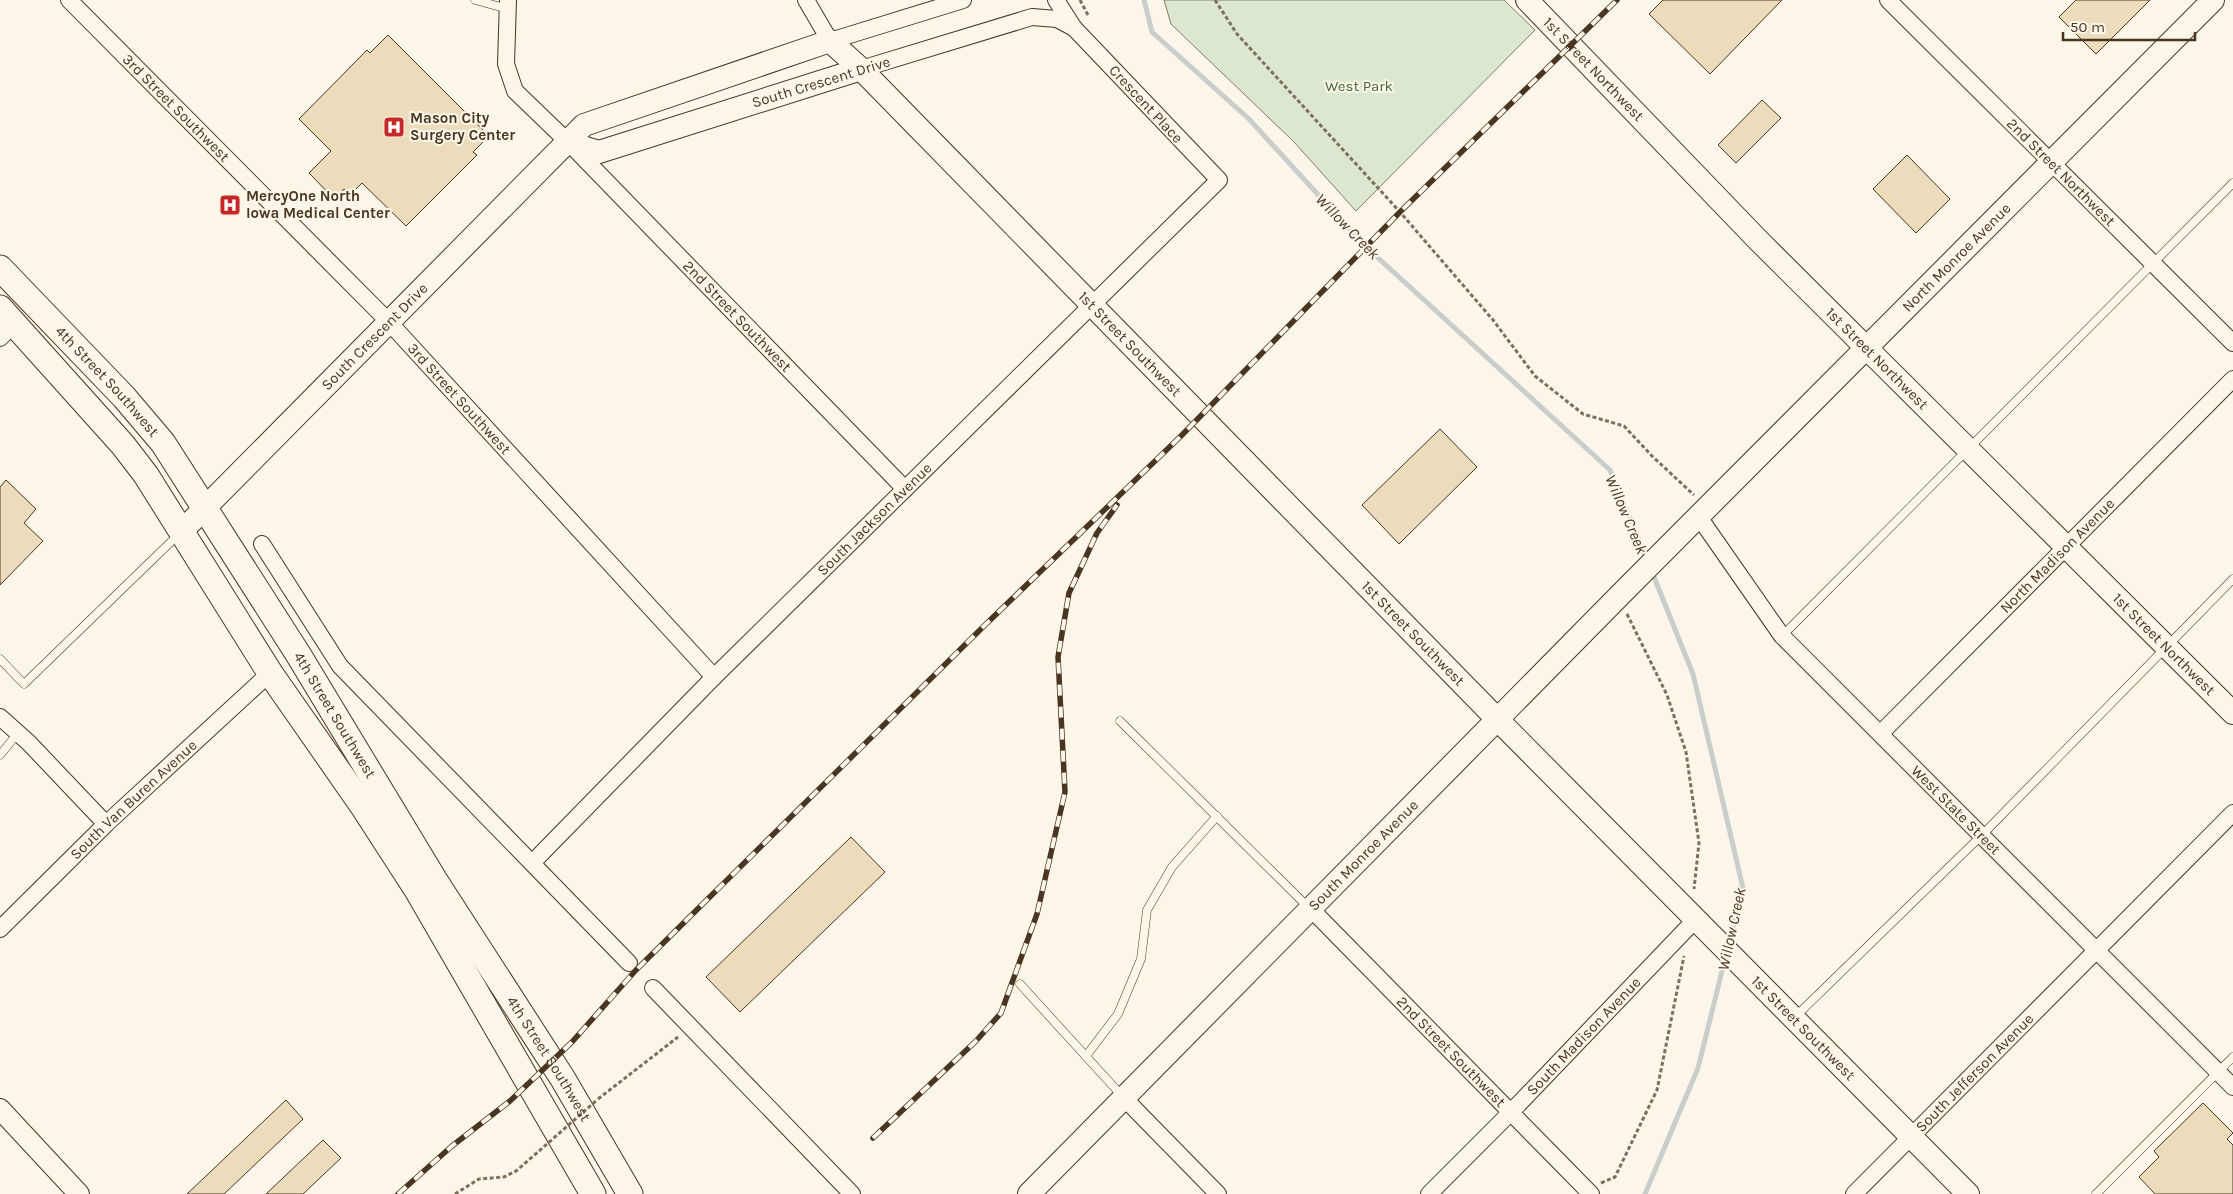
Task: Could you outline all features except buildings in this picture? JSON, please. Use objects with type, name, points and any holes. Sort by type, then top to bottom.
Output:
[{"type":"main road","name":"1st Street Northwest","points":[[1527,0],[1758,240],[2233,713]]},
{"type":"main road","name":"North Monroe Avenue","points":[[1692,515],[1866,347],[2213,0]]},
{"type":"main road","name":"South Crescent Drive","points":[[182,532],[584,125],[830,42]]},
{"type":"main road","name":"1st Street Southwest","points":[[830,42],[861,69],[1498,720],[1968,1194]]},
{"type":"main road","name":"South Crescent Drive","points":[[568,143],[599,152],[861,69]]},
{"type":"main road","name":"4th Street Southwest","points":[[0,268],[124,397],[163,444],[298,654],[434,879],[563,1080],[630,1194]]},
{"type":"main road","name":"4th Street Southwest","points":[[5,323],[135,460],[146,475],[270,673],[362,805],[417,890],[593,1194]]},
{"type":"main road","name":"South Monroe Avenue","points":[[1029,1194],[1624,591],[1692,515]]},
{"type":"street","name":"3rd Street Southwest","points":[[69,0],[388,322],[714,677]]},
{"type":"street","points":[[806,0],[830,42]]},
{"type":"street","name":"South Crescent Drive","points":[[830,42],[963,0]]},
{"type":"street","points":[[1056,0],[1074,28]]},
{"type":"street","name":"2nd Street Northwest","points":[[1888,0],[2233,343]]},
{"type":"street","name":"2nd Street Southwest","points":[[508,4],[506,64],[515,91],[905,489]]},
{"type":"street","name":"South Crescent Drive","points":[[861,69],[1032,17],[1057,19],[1074,28]]},
{"type":"street","name":"Crescent Place","points":[[1074,28],[1219,180]]},
{"type":"street","name":"South Jackson Avenue","points":[[533,862],[714,677],[1219,180]]},
{"type":"street","name":"North Madison Avenue","points":[[1881,734],[2233,379]]},
{"type":"street","name":"West State Street","points":[[1692,515],[1782,636],[2233,1087]]},
{"type":"street","name":"4th Street Southwest","points":[[262,544],[340,666],[533,862],[629,963]]},
{"type":"street","name":"South Van Buren Avenue","points":[[0,929],[106,824],[270,673]]},
{"type":"street","points":[[0,717],[18,733],[106,824]]},
{"type":"street","name":"South Jefferson Avenue","points":[[1854,1194],[2233,813]]},
{"type":"street","name":"2nd Street Southwest","points":[[1311,909],[1591,1194]]},
{"type":"street","name":"South Madison Avenue","points":[[1429,1194],[1698,921]]},
{"type":"street","points":[[653,988],[852,1194]]},
{"type":"street","points":[[1124,1098],[1218,1194]]},
{"type":"street","points":[[3,1117],[79,1194]]},
{"type":"lane","points":[[475,0],[508,4]]},
{"type":"lane","points":[[1782,636],[2233,183]]},
{"type":"lane","points":[[0,660],[24,684],[182,532]]},
{"type":"lane","points":[[1794,1018],[1982,835],[2233,579]]},
{"type":"lane","points":[[1120,721],[1311,909]]},
{"type":"lane","points":[[0,755],[18,733]]},
{"type":"lane","points":[[1086,1056],[1118,1014],[1141,959],[1147,910],[1172,867],[1217,816]]},
{"type":"lane","points":[[1020,984],[1124,1098]]},
{"type":"lane","points":[[2096,1194],[2233,1056]]},
{"type":"path","points":[[1215,0],[1237,34],[1400,212],[1493,320],[1535,376],[1583,414],[1624,426],[1652,456],[1695,494],[1692,515]]},
{"type":"path","points":[[455,1194],[479,1179],[504,1177],[516,1171],[597,1100],[690,1027]]},
{"type":"green space","name":"West Park","points":[[1164,0],[1504,0],[1535,30],[1356,211],[1294,142],[1171,24]]},
{"type":"waterway","name":"Willow Creek","points":[[1144,0],[1152,32],[1249,119],[1365,246],[1610,470],[1647,560]]},
{"type":"waterway","name":"Willow Creek","points":[[1652,572],[1693,674],[1743,888],[1729,944]]},
{"type":"waterway","name":"Willow Creek","points":[[1645,1194],[1698,1068],[1725,959]]},
{"type":"railway","points":[[398,1194],[452,1146],[510,1101],[572,1042],[636,970],[985,625],[1182,435],[1400,212],[1617,0]]},
{"type":"railway","points":[[873,1138],[976,1041],[1001,1013],[1037,914],[1065,792],[1058,657],[1069,593],[1097,533],[1117,505]]},
{"type":"place","name":"Mason City Surgery Center","points":[[394,127]]},
{"type":"place","name":"MercyOne North Iowa Medical Center","points":[[230,205]]}]
